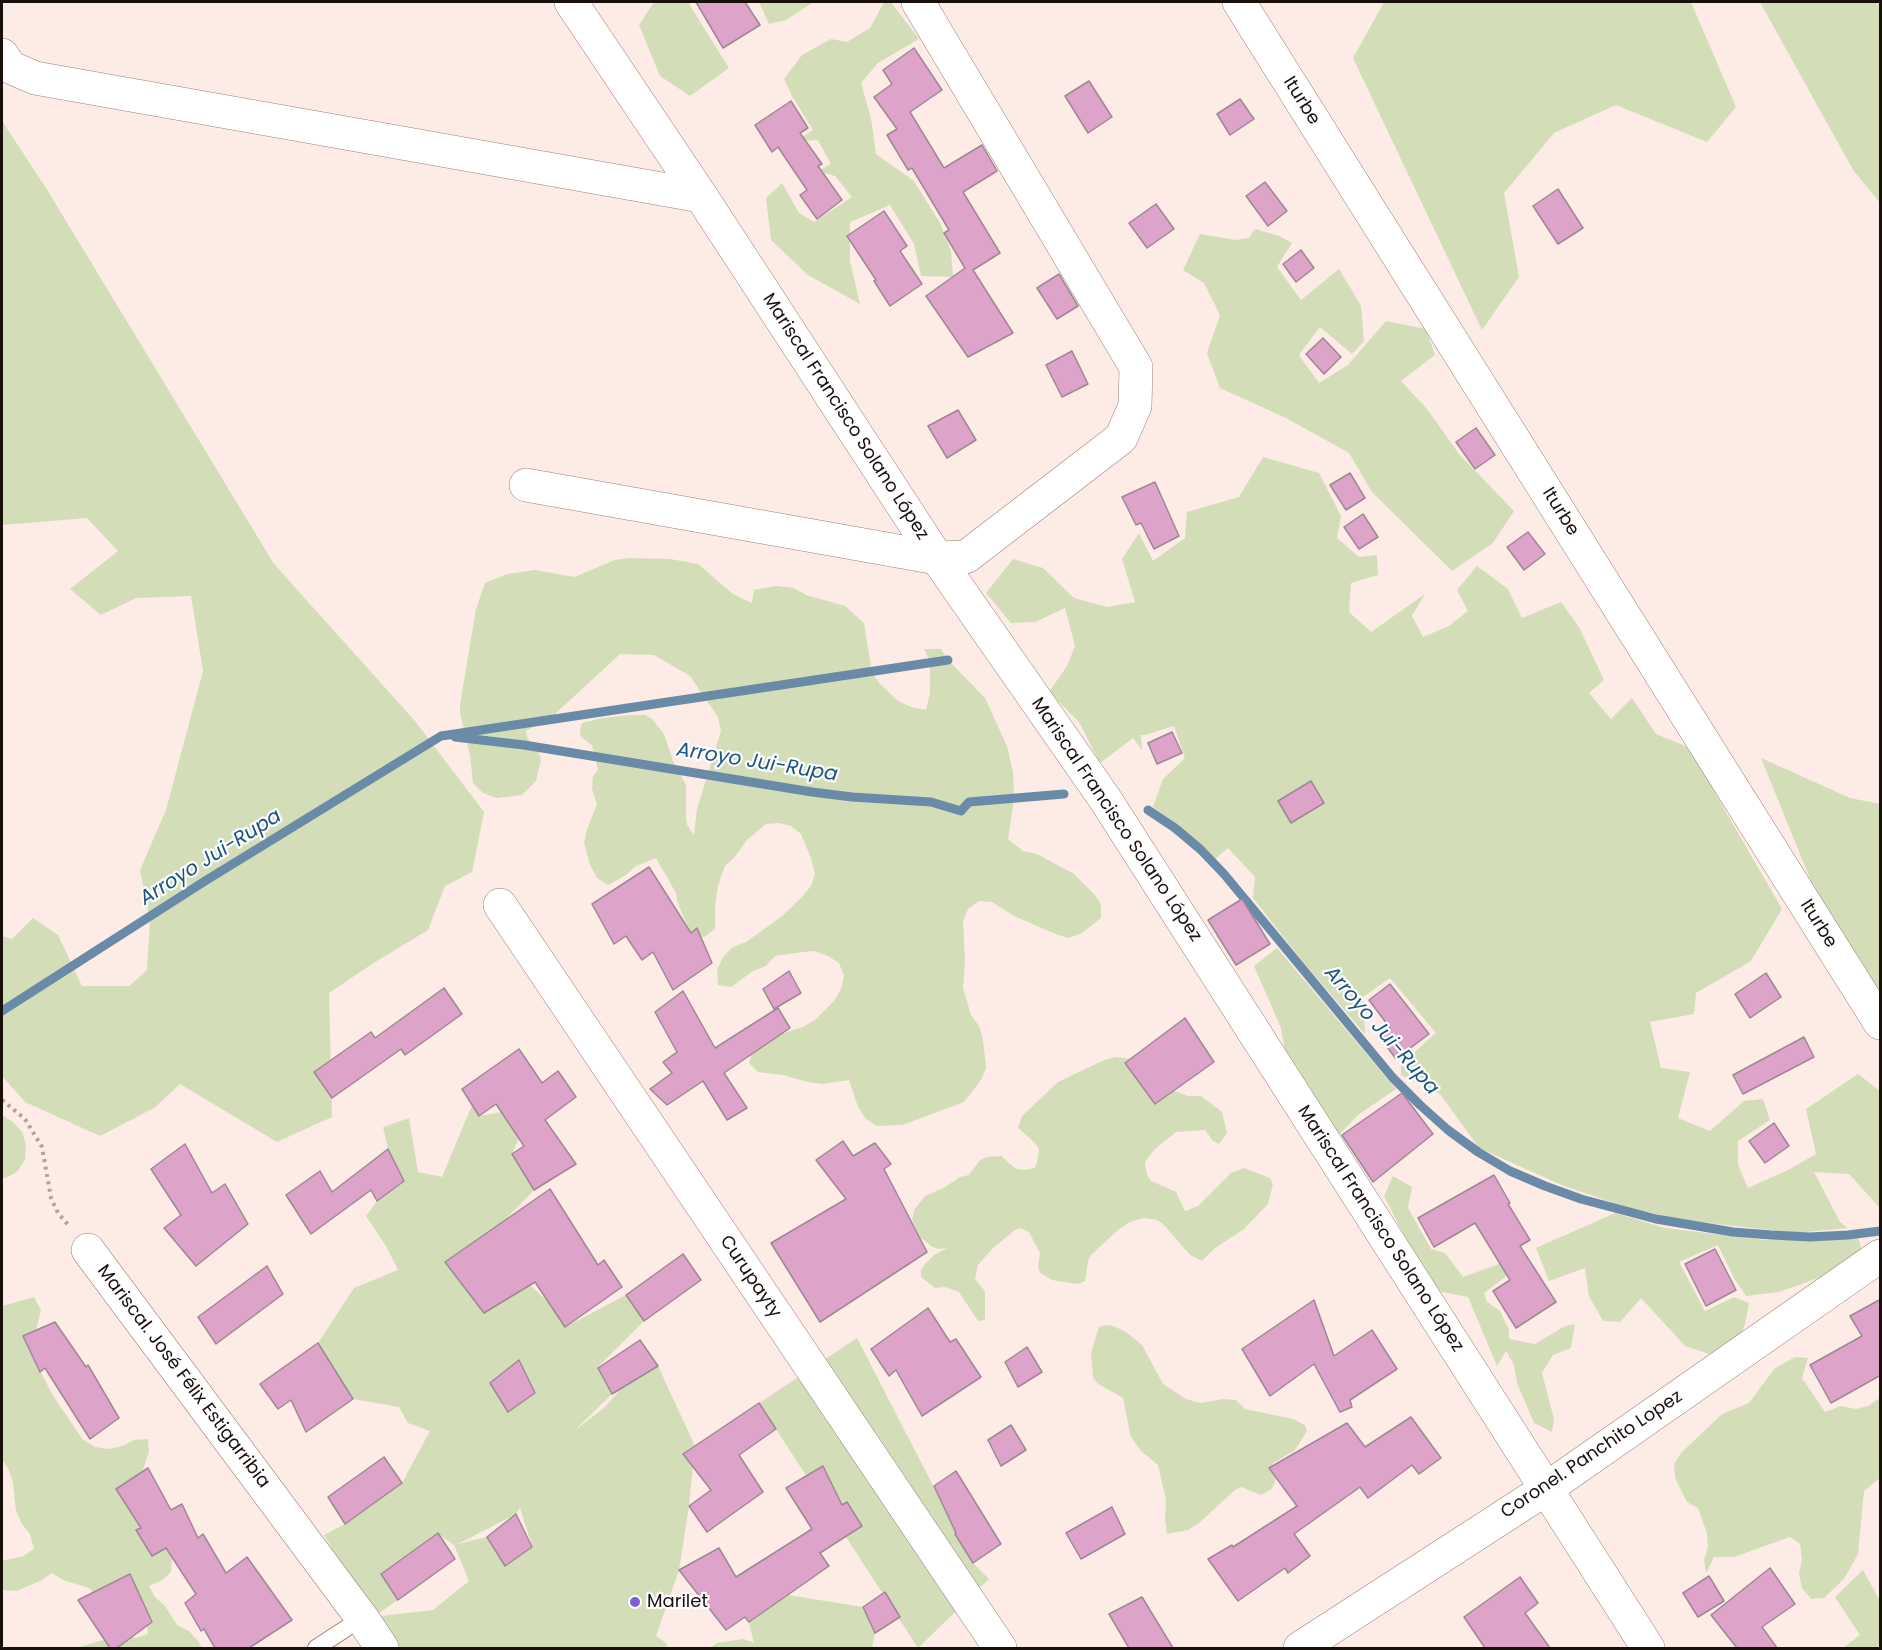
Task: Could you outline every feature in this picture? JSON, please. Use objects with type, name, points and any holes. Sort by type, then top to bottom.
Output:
[{"type":"street","name":"Mariscal Francisco Solano López","points":[[571,2],[701,196],[937,558],[1105,799],[1648,1648]]},
{"type":"street","points":[[526,485],[937,558],[966,557],[1121,438],[1135,406],[1136,367],[918,2]]},
{"type":"street","name":"Iturbe","points":[[1239,2],[1881,1023]]},
{"type":"street","points":[[2,55],[10,67],[35,78],[701,196]]},
{"type":"street","name":"Curupayty","points":[[500,905],[1000,1648]]},
{"type":"street","name":"Mariscal. José Félix Estigarribia","points":[[88,1250],[382,1648]]},
{"type":"street","name":"Coronel. Panchito Lopez","points":[[1300,1648],[1546,1489],[1881,1256]]},
{"type":"lane","points":[[316,1648],[362,1618]]},
{"type":"path","name":"Mariscal. José Félix Estigarribia","points":[[2,1100],[25,1119],[42,1148],[51,1198],[58,1213],[88,1250]]},
{"type":"green space","points":[[654,2],[692,2],[689,4],[729,68],[690,96],[660,76],[639,25]]},
{"type":"green space","points":[[759,2],[814,2],[786,20],[769,24]]},
{"type":"green space","points":[[884,2],[891,2],[919,39],[878,63],[861,83],[871,118],[876,154],[914,181],[940,223],[951,251],[953,277],[921,276],[914,244],[890,205],[850,222],[850,261],[860,304],[808,275],[771,240],[766,198],[782,183],[799,213],[814,222],[852,197],[835,176],[818,171],[831,164],[818,140],[796,141],[813,130],[784,79],[802,55],[831,39],[847,42],[870,28]]},
{"type":"green space","points":[[1384,2],[1691,2],[1736,107],[1707,142],[1616,105],[1554,133],[1504,193],[1519,277],[1482,330],[1353,58]]},
{"type":"green space","points":[[1760,2],[1880,2],[1880,203],[1853,170]]},
{"type":"green space","points":[[2,121],[46,188],[274,564],[415,721],[484,812],[472,872],[445,886],[428,930],[329,993],[332,1117],[277,1142],[180,1084],[154,1108],[100,1136],[25,1102],[2,1076],[2,936],[12,939],[33,918],[58,935],[82,986],[129,986],[147,970],[150,920],[140,870],[166,810],[203,671],[191,596],[136,598],[101,615],[70,589],[118,551],[87,518],[2,525]]},
{"type":"green space","points":[[1255,229],[1279,236],[1292,243],[1277,267],[1301,300],[1339,269],[1361,306],[1364,341],[1352,354],[1320,327],[1299,355],[1319,383],[1348,365],[1386,321],[1426,329],[1435,355],[1401,381],[1427,409],[1459,454],[1514,511],[1493,543],[1452,571],[1372,492],[1349,453],[1286,418],[1220,388],[1207,353],[1220,315],[1204,283],[1183,270],[1200,234],[1236,240],[1249,238]]},
{"type":"green space","points":[[1263,457],[1319,473],[1341,516],[1337,538],[1359,557],[1377,555],[1378,575],[1351,583],[1349,612],[1371,632],[1425,594],[1412,616],[1423,637],[1449,626],[1468,611],[1457,590],[1477,566],[1508,589],[1522,618],[1561,602],[1579,627],[1604,680],[1589,693],[1611,719],[1632,698],[1656,734],[1693,749],[1719,800],[1782,909],[1751,961],[1696,993],[1694,1014],[1650,1022],[1661,1068],[1690,1072],[1678,1118],[1710,1131],[1744,1101],[1763,1099],[1770,1120],[1738,1141],[1738,1165],[1748,1188],[1816,1154],[1806,1109],[1858,1074],[1880,1091],[1880,1208],[1849,1174],[1814,1172],[1840,1222],[1848,1228],[1795,1233],[1683,1220],[1629,1208],[1564,1186],[1479,1148],[1440,1094],[1401,1075],[1401,1064],[1436,1033],[1390,978],[1363,997],[1365,1034],[1303,962],[1253,898],[1255,877],[1228,848],[1215,859],[1196,840],[1153,807],[1163,779],[1185,758],[1174,726],[1141,735],[1142,750],[1133,738],[1100,763],[1079,722],[1049,692],[1067,666],[1075,646],[1065,608],[1035,622],[1011,623],[986,593],[1013,559],[1043,568],[1074,598],[1107,607],[1135,602],[1122,559],[1139,533],[1153,561],[1185,538],[1187,512],[1239,497]]},
{"type":"green space","points":[[670,559],[698,564],[733,594],[752,603],[754,590],[776,586],[794,588],[806,595],[845,606],[864,623],[872,673],[898,701],[911,707],[926,710],[930,693],[930,661],[924,649],[941,649],[948,660],[985,698],[1007,746],[1013,772],[1014,799],[1008,839],[1023,851],[1037,854],[1074,874],[1101,904],[1101,918],[1082,933],[1069,938],[1014,916],[992,902],[979,901],[968,909],[963,921],[965,960],[963,988],[971,1015],[979,1026],[983,1039],[986,1068],[981,1080],[964,1102],[902,1125],[877,1126],[866,1119],[858,1107],[849,1080],[822,1084],[808,1082],[783,1075],[758,1072],[749,1063],[753,1049],[764,1039],[803,1027],[815,1020],[834,1001],[841,989],[844,976],[839,963],[815,951],[775,956],[766,966],[753,971],[731,987],[718,985],[717,970],[723,957],[733,947],[746,942],[781,917],[811,886],[815,874],[811,858],[801,834],[791,826],[779,823],[766,824],[747,840],[725,866],[718,886],[715,929],[704,937],[691,934],[677,901],[676,893],[656,858],[636,866],[626,875],[608,885],[597,878],[590,865],[584,843],[597,804],[592,789],[593,776],[598,770],[592,745],[581,737],[582,723],[631,715],[645,715],[652,719],[664,734],[673,761],[686,785],[687,825],[694,835],[697,809],[721,731],[718,717],[690,676],[654,655],[620,654],[555,714],[526,731],[527,737],[539,753],[541,760],[536,781],[522,795],[496,798],[483,793],[473,783],[460,705],[476,609],[485,583],[507,574],[535,570],[574,577],[615,560]]},
{"type":"green space","points":[[1761,758],[1850,798],[1880,804],[1880,997],[1819,901]]},
{"type":"green space","points":[[1277,948],[1396,1089],[1358,1115],[1331,1143],[1290,1080],[1281,1028],[1254,966]]},
{"type":"green space","points":[[1116,1057],[1132,1059],[1169,1089],[1188,1096],[1201,1096],[1222,1112],[1227,1133],[1219,1144],[1213,1141],[1205,1130],[1176,1132],[1154,1150],[1145,1162],[1147,1175],[1151,1181],[1176,1192],[1185,1211],[1198,1206],[1231,1173],[1244,1168],[1270,1178],[1273,1184],[1268,1204],[1244,1229],[1215,1248],[1202,1261],[1190,1255],[1157,1220],[1144,1218],[1130,1222],[1091,1255],[1085,1281],[1078,1284],[1052,1280],[1040,1273],[1038,1267],[1040,1253],[1029,1232],[1021,1228],[1015,1230],[992,1249],[978,1265],[975,1279],[985,1291],[985,1320],[978,1321],[959,1292],[945,1287],[935,1288],[921,1277],[921,1270],[926,1263],[934,1255],[947,1248],[938,1249],[920,1237],[912,1220],[914,1210],[925,1196],[960,1177],[969,1175],[980,1160],[987,1157],[1001,1156],[1016,1169],[1034,1168],[1039,1149],[1018,1128],[1022,1116],[1058,1082],[1102,1061]]},
{"type":"green space","points":[[472,1105],[479,1116],[502,1112],[519,1138],[512,1154],[534,1190],[504,1221],[446,1262],[484,1313],[530,1285],[547,1301],[565,1327],[626,1295],[644,1321],[598,1367],[612,1394],[573,1432],[605,1407],[621,1389],[658,1366],[695,1446],[679,1570],[656,1636],[667,1644],[666,1648],[391,1648],[324,1535],[345,1524],[402,1483],[430,1431],[408,1423],[399,1407],[353,1399],[318,1343],[354,1288],[398,1270],[386,1246],[366,1216],[377,1201],[404,1181],[388,1149],[383,1127],[409,1118],[418,1172],[442,1177]],"holes":[[[520,1508],[532,1546],[505,1566],[487,1537],[458,1544],[516,1514]],[[437,1533],[454,1545],[469,1581],[433,1610],[373,1617],[398,1600],[381,1573]]]},
{"type":"green space","points":[[2,1115],[22,1132],[26,1145],[25,1160],[17,1172],[5,1178],[2,1178]]},
{"type":"green space","points":[[1393,1176],[1412,1187],[1408,1208],[1431,1249],[1445,1253],[1463,1277],[1513,1259],[1512,1272],[1484,1293],[1487,1302],[1500,1311],[1509,1330],[1509,1339],[1535,1344],[1565,1326],[1575,1324],[1571,1348],[1553,1355],[1542,1373],[1554,1419],[1552,1432],[1534,1423],[1517,1383],[1514,1365],[1506,1351],[1497,1366],[1468,1297],[1432,1290],[1384,1196]]},
{"type":"green space","points":[[1615,1213],[1665,1228],[1766,1240],[1858,1238],[1864,1256],[1860,1263],[1779,1292],[1746,1296],[1734,1278],[1718,1245],[1679,1262],[1705,1311],[1734,1297],[1749,1303],[1745,1324],[1734,1351],[1718,1357],[1685,1346],[1641,1298],[1620,1322],[1603,1321],[1589,1296],[1585,1268],[1549,1281],[1536,1248]]},
{"type":"green space","points":[[34,1297],[41,1310],[32,1347],[34,1359],[52,1394],[83,1440],[95,1447],[109,1449],[134,1440],[148,1439],[149,1452],[136,1490],[167,1545],[172,1560],[171,1572],[161,1581],[149,1586],[177,1625],[189,1631],[202,1648],[76,1648],[110,1638],[123,1636],[136,1638],[148,1634],[147,1621],[98,1597],[89,1588],[63,1580],[52,1573],[17,1591],[2,1590],[2,1561],[23,1556],[34,1549],[30,1534],[16,1511],[13,1482],[2,1459],[2,1306]]},
{"type":"green space","points":[[1106,1325],[1126,1332],[1142,1345],[1163,1384],[1186,1399],[1201,1403],[1223,1399],[1236,1400],[1245,1409],[1293,1419],[1305,1425],[1307,1431],[1295,1450],[1272,1464],[1277,1476],[1272,1489],[1261,1495],[1241,1487],[1188,1530],[1167,1534],[1166,1500],[1158,1465],[1141,1451],[1133,1440],[1123,1398],[1097,1383],[1093,1377],[1091,1353],[1099,1327]]},
{"type":"green space","points":[[857,1338],[973,1563],[989,1579],[918,1648],[759,1403]]},
{"type":"green space","points":[[1795,1357],[1808,1358],[1802,1378],[1825,1412],[1841,1406],[1856,1409],[1868,1406],[1880,1398],[1880,1478],[1864,1491],[1858,1554],[1844,1579],[1824,1598],[1811,1599],[1802,1588],[1799,1573],[1802,1560],[1800,1544],[1790,1537],[1734,1557],[1714,1557],[1706,1573],[1704,1560],[1708,1547],[1707,1533],[1698,1508],[1687,1502],[1675,1478],[1674,1464],[1681,1453],[1722,1414],[1749,1403],[1775,1368]]},
{"type":"green space","points":[[1863,1570],[1880,1601],[1880,1648],[1843,1648],[1860,1635],[1835,1597]]},
{"type":"green space","points":[[788,1595],[863,1607],[875,1633],[872,1648],[710,1648],[717,1643],[743,1639],[754,1643],[749,1622]]},
{"type":"building","points":[[696,2],[745,2],[760,25],[723,48]]},
{"type":"building","points":[[914,48],[942,90],[910,112],[944,168],[982,145],[997,171],[963,192],[1000,253],[973,270],[1013,333],[968,357],[926,296],[965,268],[944,233],[949,230],[912,168],[908,170],[887,135],[897,129],[874,97],[892,84],[883,70]]},
{"type":"building","points":[[1089,81],[1112,117],[1088,133],[1065,96]]},
{"type":"building","points":[[1240,99],[1254,119],[1230,135],[1217,114]]},
{"type":"building","points":[[791,101],[808,128],[800,133],[822,164],[818,166],[842,200],[817,219],[800,195],[807,190],[778,147],[772,152],[755,125]]},
{"type":"building","points":[[1265,182],[1287,211],[1268,226],[1246,196]]},
{"type":"building","points":[[1558,189],[1583,228],[1558,244],[1533,206]]},
{"type":"building","points":[[1156,204],[1174,229],[1147,248],[1129,223]]},
{"type":"building","points":[[884,211],[907,246],[900,251],[922,284],[890,306],[847,236]]},
{"type":"building","points":[[1301,250],[1314,268],[1296,282],[1283,264]]},
{"type":"building","points":[[1059,274],[1078,306],[1057,319],[1037,288]]},
{"type":"building","points":[[1323,338],[1341,357],[1324,374],[1306,354]]},
{"type":"building","points":[[1072,351],[1088,384],[1062,397],[1046,365]]},
{"type":"building","points":[[958,410],[976,440],[947,458],[928,426]]},
{"type":"building","points":[[1476,428],[1495,455],[1475,469],[1456,442]]},
{"type":"building","points":[[1350,473],[1365,498],[1346,510],[1330,485]]},
{"type":"building","points":[[1155,482],[1179,536],[1154,549],[1141,523],[1136,525],[1122,497]]},
{"type":"building","points":[[1363,514],[1378,537],[1359,549],[1344,527]]},
{"type":"building","points":[[1528,532],[1545,554],[1524,570],[1507,547]]},
{"type":"building","points":[[1172,732],[1182,753],[1157,764],[1148,743]]},
{"type":"building","points":[[1311,781],[1324,803],[1291,823],[1278,801]]},
{"type":"building","points":[[649,867],[691,933],[697,928],[712,963],[673,990],[653,952],[642,960],[626,936],[614,944],[592,904]]},
{"type":"building","points":[[1242,899],[1270,944],[1236,965],[1208,920]]},
{"type":"building","points":[[789,971],[801,993],[774,1009],[763,989]]},
{"type":"building","points":[[1766,973],[1781,997],[1750,1018],[1735,994]]},
{"type":"building","points":[[1390,984],[1429,1034],[1396,1059],[1379,1036],[1390,1028],[1369,1000]]},
{"type":"building","points":[[444,988],[462,1014],[405,1055],[401,1049],[332,1098],[314,1072],[371,1032],[375,1038]]},
{"type":"building","points":[[683,991],[715,1048],[778,1008],[790,1028],[724,1073],[747,1108],[727,1120],[703,1081],[667,1105],[650,1089],[672,1073],[663,1062],[677,1052],[655,1012]]},
{"type":"building","points":[[1185,1018],[1214,1062],[1155,1104],[1125,1063]]},
{"type":"building","points":[[1804,1037],[1814,1057],[1743,1094],[1733,1075]]},
{"type":"building","points":[[519,1049],[542,1083],[558,1071],[576,1097],[545,1120],[576,1164],[534,1190],[512,1154],[524,1146],[496,1104],[479,1116],[462,1089]]},
{"type":"building","points":[[1402,1093],[1433,1134],[1373,1182],[1342,1135]]},
{"type":"building","points":[[1774,1123],[1789,1146],[1765,1163],[1749,1141]]},
{"type":"building","points":[[843,1141],[853,1156],[875,1143],[891,1164],[884,1169],[927,1252],[820,1322],[771,1243],[846,1199],[816,1160]]},
{"type":"building","points":[[185,1144],[212,1193],[225,1184],[248,1224],[196,1266],[164,1228],[181,1215],[151,1169]]},
{"type":"building","points":[[388,1149],[404,1181],[377,1201],[371,1190],[311,1234],[286,1195],[320,1171],[332,1192]]},
{"type":"building","points":[[1494,1175],[1510,1203],[1508,1204],[1530,1240],[1520,1246],[1556,1302],[1516,1328],[1493,1291],[1510,1280],[1475,1223],[1434,1247],[1418,1218]]},
{"type":"building","points":[[550,1189],[598,1265],[604,1260],[622,1287],[565,1327],[535,1282],[484,1313],[445,1262]]},
{"type":"building","points":[[1715,1249],[1736,1290],[1706,1306],[1685,1264]]},
{"type":"building","points":[[683,1254],[701,1280],[644,1321],[626,1295]]},
{"type":"building","points":[[267,1266],[283,1294],[216,1344],[198,1317]]},
{"type":"building","points":[[1881,1299],[1881,1375],[1831,1403],[1810,1365],[1862,1336],[1850,1316]]},
{"type":"building","points":[[1314,1300],[1334,1356],[1372,1330],[1397,1369],[1350,1400],[1352,1407],[1340,1412],[1314,1364],[1270,1396],[1242,1349]]},
{"type":"building","points":[[928,1308],[950,1342],[956,1339],[981,1377],[922,1416],[896,1370],[889,1376],[871,1349]]},
{"type":"building","points":[[55,1322],[86,1367],[88,1365],[119,1418],[90,1439],[45,1368],[40,1372],[23,1336]]},
{"type":"building","points":[[640,1340],[658,1366],[612,1394],[598,1368]]},
{"type":"building","points":[[318,1343],[353,1399],[306,1432],[291,1400],[278,1409],[260,1384]]},
{"type":"building","points":[[1027,1347],[1042,1372],[1018,1387],[1005,1362]]},
{"type":"building","points":[[519,1360],[535,1393],[508,1412],[490,1383]]},
{"type":"building","points":[[759,1403],[776,1429],[739,1455],[763,1492],[707,1532],[689,1506],[711,1490],[683,1454]]},
{"type":"building","points":[[1411,1417],[1441,1458],[1419,1474],[1412,1465],[1368,1498],[1360,1487],[1294,1534],[1310,1556],[1288,1573],[1285,1568],[1238,1601],[1208,1559],[1232,1545],[1233,1547],[1297,1506],[1269,1468],[1347,1423],[1365,1447]]},
{"type":"building","points":[[1011,1425],[1026,1450],[1001,1466],[988,1440]]},
{"type":"building","points":[[384,1457],[402,1483],[345,1524],[328,1497]]},
{"type":"building","points":[[823,1466],[842,1505],[847,1502],[862,1526],[820,1553],[829,1566],[749,1622],[745,1617],[726,1630],[679,1570],[719,1548],[736,1577],[812,1529],[786,1488]]},
{"type":"building","points":[[148,1468],[171,1510],[182,1504],[198,1538],[203,1534],[226,1573],[247,1557],[292,1620],[249,1648],[215,1648],[204,1629],[201,1631],[185,1603],[196,1594],[166,1548],[152,1556],[136,1530],[141,1528],[116,1489]]},
{"type":"building","points":[[956,1471],[1001,1544],[973,1563],[955,1534],[934,1486]]},
{"type":"building","points":[[1112,1507],[1125,1534],[1081,1559],[1066,1533]]},
{"type":"building","points":[[516,1514],[532,1547],[505,1566],[487,1537]]},
{"type":"building","points":[[438,1533],[455,1559],[398,1600],[381,1574]]},
{"type":"building","points":[[1770,1568],[1795,1604],[1762,1627],[1777,1648],[1737,1648],[1711,1615]]},
{"type":"building","points":[[130,1574],[152,1622],[117,1648],[110,1648],[78,1600]]},
{"type":"building","points":[[1709,1576],[1724,1601],[1698,1617],[1683,1593]]},
{"type":"building","points":[[1520,1577],[1538,1603],[1525,1613],[1550,1648],[1485,1648],[1464,1617]]},
{"type":"building","points":[[885,1592],[900,1617],[875,1633],[863,1607]]},
{"type":"building","points":[[1142,1597],[1173,1648],[1129,1648],[1109,1614]]},
{"type":"waterway","name":"Arroyo Jui-Rupa","points":[[2,1011],[205,881],[441,736],[948,660]]},
{"type":"waterway","name":"Arroyo Jui-Rupa","points":[[455,737],[524,745],[812,792],[931,802],[961,811],[969,802],[1064,794]]},
{"type":"waterway","name":"Arroyo Jui-Rupa","points":[[1148,810],[1175,828],[1200,849],[1224,874],[1393,1078],[1420,1105],[1448,1130],[1478,1152],[1510,1171],[1581,1199],[1656,1219],[1733,1232],[1810,1237],[1880,1231]]},
{"type":"place","name":"Marilet","points":[[635,1602]]}]
